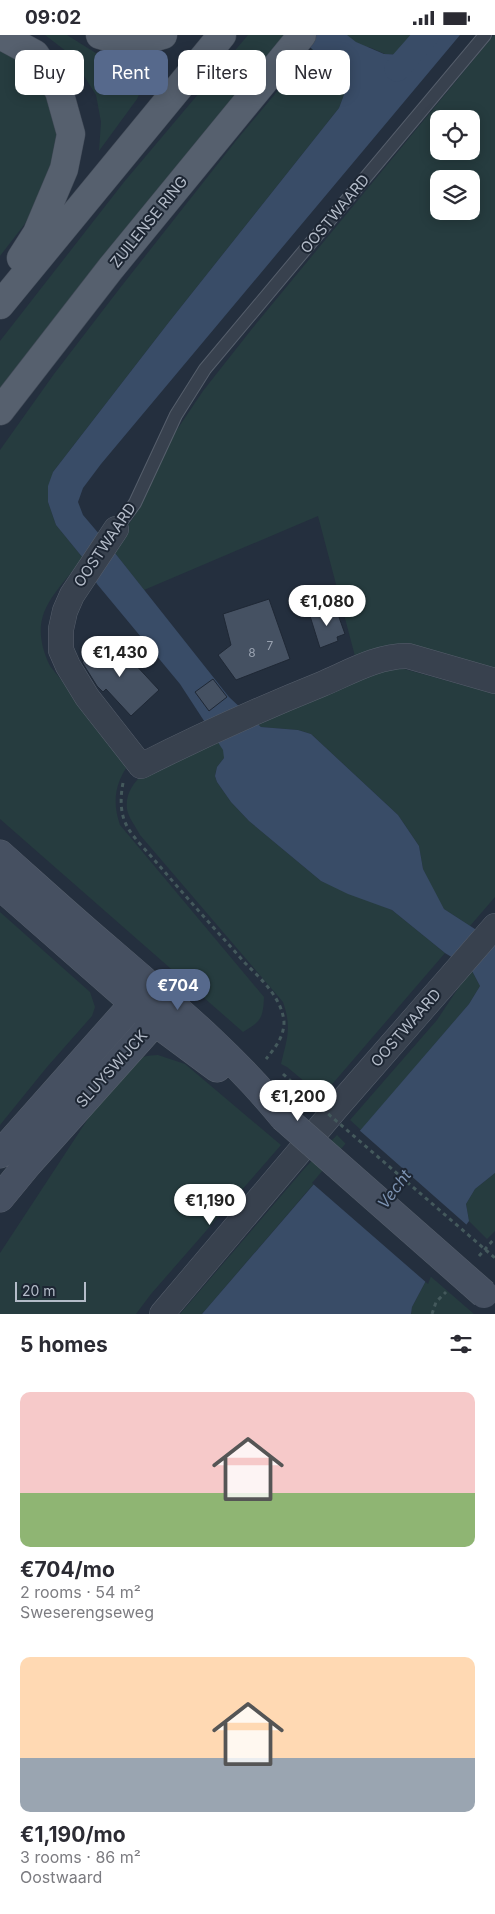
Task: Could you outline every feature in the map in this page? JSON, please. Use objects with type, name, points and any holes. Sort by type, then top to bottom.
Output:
[{"type":"main road","points":[[0,35],[35,55],[59,91],[70,134],[64,169],[37,233],[0,290]]},
{"type":"main road","points":[[100,35],[117,41],[143,41],[163,35]]},
{"type":"main road","points":[[0,305],[222,35]]},
{"type":"main road","name":"ZUILENSE RING","points":[[0,411],[111,268],[302,35]]},
{"type":"main road","points":[[0,854],[76,923],[159,993],[260,1088],[283,1117]]},
{"type":"main road","points":[[0,885],[155,1022],[283,1117],[489,1298]]},
{"type":"main road","name":"SLUYSWIJCK","points":[[0,1154],[134,1003],[159,993],[155,1022],[28,1164],[0,1199]]},
{"type":"street","name":"OOSTWAARD","points":[[116,529],[82,578],[65,611],[61,629],[60,649],[87,697],[141,766]]},
{"type":"street","points":[[141,766],[198,737],[264,708],[359,669],[397,656],[408,656],[495,681]]},
{"type":"street","name":"OOSTWAARD","points":[[162,1314],[288,1164],[494,927]]},
{"type":"lane","name":"OOSTWAARD","points":[[116,529],[135,503],[176,415],[205,369],[485,35]]},
{"type":"path","points":[[141,766],[129,775],[123,784],[121,795],[122,813],[128,828],[182,892],[267,986],[275,998],[284,1023],[278,1044],[265,1059]]},
{"type":"path","points":[[304,1093],[495,1258]]},
{"type":"green space","points":[[45,35],[67,35],[94,52],[94,92],[84,76],[84,50],[64,50]]},
{"type":"green space","points":[[248,35],[289,35],[266,64],[266,50],[235,50]]},
{"type":"green space","points":[[324,35],[428,35],[404,55],[385,54],[369,47],[350,58],[350,50],[312,50]]},
{"type":"green space","points":[[495,35],[495,672],[356,660],[318,516],[144,590],[111,548],[134,517],[174,434],[203,391],[430,113],[430,160],[480,160],[480,110],[432,110]]},
{"type":"green space","points":[[0,42],[15,53],[15,95],[47,95],[54,113],[59,147],[43,193],[24,225],[0,256]]},
{"type":"green space","points":[[276,93],[276,95],[344,95],[339,108],[53,472],[48,502],[56,525],[83,558],[53,596],[46,608],[42,620],[41,633],[43,648],[50,666],[129,764],[124,771],[116,793],[116,808],[120,825],[264,997],[260,1019],[243,1032],[0,819],[0,450],[54,374],[235,142]]},
{"type":"green space","points":[[96,95],[139,95],[99,151],[101,122]]},
{"type":"green space","points":[[197,95],[241,95],[0,397],[0,341],[124,182]]},
{"type":"green space","points":[[397,667],[495,694],[495,897],[470,926],[444,909],[437,899],[423,869],[419,846],[398,815],[311,734],[298,730],[261,727],[257,723],[381,668]]},
{"type":"green space","points":[[217,740],[224,750],[224,758],[217,767],[215,776],[217,782],[231,802],[249,821],[321,881],[392,910],[445,953],[322,1096],[281,1064],[287,1040],[288,1026],[283,1002],[140,835],[130,819],[127,799],[136,781],[144,774]]},
{"type":"green space","points":[[0,912],[90,992],[95,1007],[92,1016],[0,1125]]},
{"type":"green space","points":[[471,969],[480,986],[469,1004],[361,1130],[350,1120],[437,1020]]},
{"type":"green space","points":[[158,1055],[185,1064],[281,1145],[151,1294],[136,1314],[0,1314],[0,1253],[116,1076],[139,1058]]},
{"type":"green space","points":[[337,1135],[347,1145],[202,1314],[180,1314],[304,1169]]},
{"type":"green space","points":[[495,1173],[495,1231],[487,1239],[469,1221],[466,1204],[475,1189]]},
{"type":"green space","points":[[429,1275],[474,1314],[411,1314],[412,1307]]},
{"type":"water","name":"Vecht","points":[[295,35],[347,35],[356,42],[384,54],[404,55],[428,35],[460,35],[101,464],[83,488],[78,502],[83,515],[229,697],[261,727],[298,730],[311,734],[398,815],[419,846],[423,869],[444,909],[495,942],[495,1173],[475,1189],[466,1204],[469,1221],[429,1275],[412,1307],[411,1314],[202,1314],[469,1004],[480,986],[471,969],[445,953],[392,910],[348,894],[321,881],[249,821],[231,802],[215,776],[217,767],[224,758],[223,750],[180,684],[97,584],[83,558],[56,525],[48,502],[48,486],[53,472],[339,108],[344,95],[350,95],[350,50],[313,50]]},
{"type":"pier","points":[[358,1129],[468,1226],[431,1276],[428,1284],[312,1183]]},
{"type":"building","points":[[269,599],[290,659],[236,680],[218,655],[231,645],[223,614]]},
{"type":"building","points":[[335,606],[345,634],[337,637],[338,641],[320,648],[310,616]]},
{"type":"building","points":[[106,640],[128,664],[132,661],[159,690],[131,716],[106,689],[103,692],[97,686],[82,662]]},
{"type":"building","points":[[213,679],[227,697],[209,711],[195,692]]},
{"type":"waterway","points":[[397,69],[427,35]]}]
